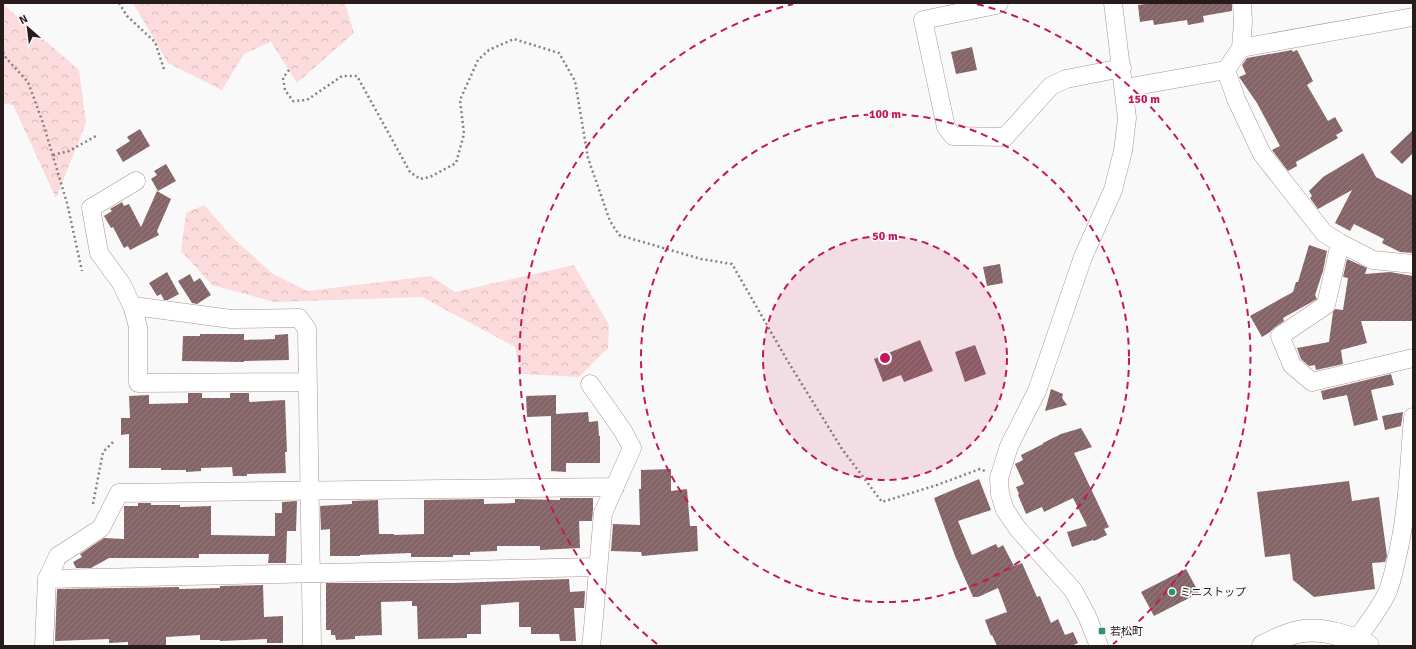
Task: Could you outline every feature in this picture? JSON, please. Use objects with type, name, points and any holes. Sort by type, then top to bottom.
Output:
[{"type":"main road","points":[[1263,646],[1295,632],[1307,630],[1323,630],[1362,643]]},
{"type":"street","points":[[999,3],[996,5],[923,20],[946,127],[953,136],[1005,137],[1051,86],[1066,79],[1122,68]]},
{"type":"street","points":[[1098,646],[1087,616],[1072,590],[1018,529],[1005,510],[1000,494],[999,478],[1009,446],[1037,391],[1083,257],[1113,190],[1123,151],[1128,118],[1113,3]]},
{"type":"street","points":[[1125,88],[1226,70],[1241,48],[1243,22],[1242,3]]},
{"type":"street","points":[[1241,48],[1413,17]]},
{"type":"street","points":[[1226,70],[1236,99],[1262,154],[1324,233],[1373,260],[1413,264]]},
{"type":"street","points":[[136,181],[91,208],[99,253],[121,283],[133,308],[138,327],[138,383],[307,382]]},
{"type":"street","points":[[1340,243],[1326,305],[1280,336],[1292,365],[1312,382],[1413,358]]},
{"type":"street","points":[[133,308],[231,319],[299,318],[307,329],[312,646]]},
{"type":"street","points":[[590,384],[623,431],[632,448],[603,513],[591,646]]},
{"type":"street","points":[[1362,643],[1375,614],[1388,592],[1400,542],[1406,510],[1413,417]]},
{"type":"street","points":[[44,646],[47,579],[58,556],[101,528],[119,493],[615,486]]},
{"type":"street","points":[[47,579],[598,567]]},
{"type":"path","points":[[119,3],[127,16],[156,42],[164,69]]},
{"type":"path","points":[[289,70],[283,78],[285,90],[293,101],[307,100],[342,76],[357,76],[410,172],[420,179],[430,177],[456,162],[464,134],[460,100],[478,60],[488,50],[514,39],[559,53],[575,81],[588,158],[610,222],[619,235],[701,259],[732,264],[787,360],[842,449],[882,502],[937,485],[980,469],[999,478]]},
{"type":"path","points":[[3,52],[6,58],[28,82],[53,155],[67,203],[82,271]]},
{"type":"path","points":[[53,155],[69,151],[96,136]]},
{"type":"path","points":[[93,506],[102,452],[114,441]]},
{"type":"green space","points":[[133,3],[345,3],[354,33],[297,83],[271,42],[244,54],[222,90],[168,63]]},
{"type":"green space","points":[[3,4],[79,70],[86,123],[56,198],[13,105],[3,103]]},
{"type":"green space","points":[[204,205],[234,239],[273,274],[307,291],[431,276],[455,292],[574,265],[609,325],[608,348],[579,377],[521,374],[515,347],[422,297],[274,302],[212,285],[181,251],[186,213]]},
{"type":"building","points":[[1153,3],[1232,3],[1232,11],[1203,16],[1204,22],[1188,25],[1187,20],[1154,25],[1153,20],[1140,22],[1138,5]]},
{"type":"building","points":[[972,47],[977,70],[956,74],[951,52]]},
{"type":"building","points":[[1292,50],[1293,52],[1297,50],[1313,81],[1307,85],[1328,121],[1335,117],[1343,131],[1336,135],[1338,138],[1296,162],[1297,166],[1288,171],[1272,150],[1280,146],[1257,103],[1239,77],[1246,74],[1242,65],[1247,58]]},
{"type":"building","points":[[140,129],[150,146],[123,162],[116,150],[130,141],[127,137]]},
{"type":"building","points":[[1413,130],[1413,153],[1402,164],[1390,152]]},
{"type":"building","points":[[1363,153],[1376,177],[1413,196],[1413,253],[1400,252],[1382,243],[1384,239],[1354,224],[1350,231],[1335,223],[1352,190],[1318,209],[1310,198],[1312,196],[1309,191],[1323,177]]},
{"type":"building","points":[[166,164],[176,181],[158,191],[151,179],[157,175],[154,171]]},
{"type":"building","points":[[157,191],[171,199],[157,231],[159,235],[130,250],[128,246],[124,248],[113,227],[111,228],[104,216],[112,211],[110,209],[122,202],[124,206],[129,204],[141,227]]},
{"type":"building","points":[[1309,245],[1327,251],[1323,271],[1315,295],[1317,299],[1283,318],[1284,321],[1262,337],[1250,316],[1293,292],[1296,282],[1298,282]]},
{"type":"building","points":[[1347,259],[1367,268],[1365,274],[1390,272],[1413,276],[1413,321],[1361,321],[1367,343],[1341,350],[1343,364],[1316,370],[1315,365],[1309,366],[1301,359],[1297,348],[1329,342],[1333,312],[1335,309],[1343,310],[1348,278],[1343,277]]},
{"type":"building","points":[[1000,264],[1003,283],[987,286],[983,267]]},
{"type":"building","points":[[167,272],[179,294],[168,300],[164,300],[161,294],[157,296],[149,283]]},
{"type":"building","points":[[190,274],[194,282],[200,278],[211,295],[197,304],[192,303],[178,281]]},
{"type":"building","points":[[200,334],[244,334],[244,340],[275,339],[275,335],[288,334],[289,360],[244,362],[182,361],[183,336],[200,336]]},
{"type":"building","points":[[920,340],[933,371],[904,382],[901,375],[883,382],[874,359]]},
{"type":"building","points":[[975,345],[986,374],[965,382],[955,352]]},
{"type":"building","points":[[1391,374],[1394,385],[1371,390],[1378,420],[1354,426],[1347,395],[1323,400],[1321,391]]},
{"type":"building","points":[[1051,389],[1063,394],[1062,398],[1067,405],[1045,411]]},
{"type":"building","points":[[188,393],[202,393],[202,398],[230,398],[230,393],[249,393],[250,402],[285,400],[287,452],[285,452],[286,473],[247,474],[247,476],[233,476],[232,467],[201,468],[201,471],[186,472],[186,470],[161,470],[161,468],[129,468],[129,434],[121,435],[121,418],[130,418],[129,396],[149,395],[149,404],[188,403]]},
{"type":"building","points":[[556,395],[556,414],[588,412],[589,422],[598,421],[600,436],[600,463],[566,463],[566,472],[551,471],[551,416],[527,417],[526,396]]},
{"type":"building","points":[[1403,412],[1401,426],[1385,430],[1382,416]]},
{"type":"building","points":[[1081,428],[1092,447],[1074,453],[1109,527],[1104,529],[1107,535],[1094,541],[1093,540],[1072,547],[1067,532],[1087,526],[1073,498],[1044,512],[1042,507],[1026,514],[1016,487],[1024,484],[1015,464],[1023,460],[1021,455],[1043,443],[1061,434]]},
{"type":"building","points":[[671,469],[671,491],[687,489],[690,526],[697,526],[698,551],[642,556],[641,552],[611,551],[613,524],[640,525],[639,489],[641,489],[641,470]]},
{"type":"building","points":[[979,479],[991,510],[958,521],[972,555],[996,544],[998,548],[1003,545],[1014,566],[1022,563],[1037,597],[1040,596],[1051,623],[1058,619],[1065,635],[1073,632],[1078,643],[1071,646],[997,646],[992,635],[991,636],[985,620],[1007,612],[998,588],[978,597],[973,597],[955,556],[934,498]]},
{"type":"building","points":[[1349,481],[1352,501],[1379,497],[1387,556],[1385,562],[1372,563],[1375,589],[1314,597],[1293,580],[1290,554],[1265,557],[1257,492]]},
{"type":"building","points":[[560,498],[593,498],[592,521],[579,521],[580,548],[540,550],[540,546],[497,546],[497,551],[470,552],[470,555],[453,555],[453,557],[411,557],[411,553],[330,556],[330,529],[321,530],[320,506],[352,504],[352,501],[378,500],[379,534],[394,535],[424,534],[424,500],[484,499],[484,504],[515,503],[515,499],[560,500]]},
{"type":"building","points":[[297,501],[296,531],[287,531],[286,563],[268,563],[269,554],[199,554],[199,558],[109,558],[91,568],[76,568],[73,562],[82,557],[80,554],[104,538],[124,539],[124,506],[138,506],[138,503],[151,503],[151,505],[180,505],[180,507],[211,506],[211,535],[275,536],[275,513],[282,513],[282,502]]},
{"type":"building","points":[[1186,569],[1199,593],[1154,616],[1141,592]]},
{"type":"building","points":[[569,579],[570,592],[585,591],[584,608],[574,608],[576,641],[560,641],[559,634],[531,634],[531,627],[519,627],[519,602],[481,605],[481,634],[467,634],[467,638],[418,639],[417,606],[412,606],[412,601],[381,602],[382,635],[355,636],[355,639],[336,640],[335,635],[331,635],[331,630],[326,630],[326,583],[453,583]]},
{"type":"building","points":[[263,585],[264,617],[283,616],[283,643],[267,643],[267,639],[220,641],[200,640],[200,635],[166,637],[166,646],[128,646],[128,642],[109,643],[109,639],[55,641],[57,589],[179,587],[179,589]]},
{"type":"place","name":"ミニストップ","points":[[1172,592]]},
{"type":"place","name":"若松町","points":[[1102,631]]}]
